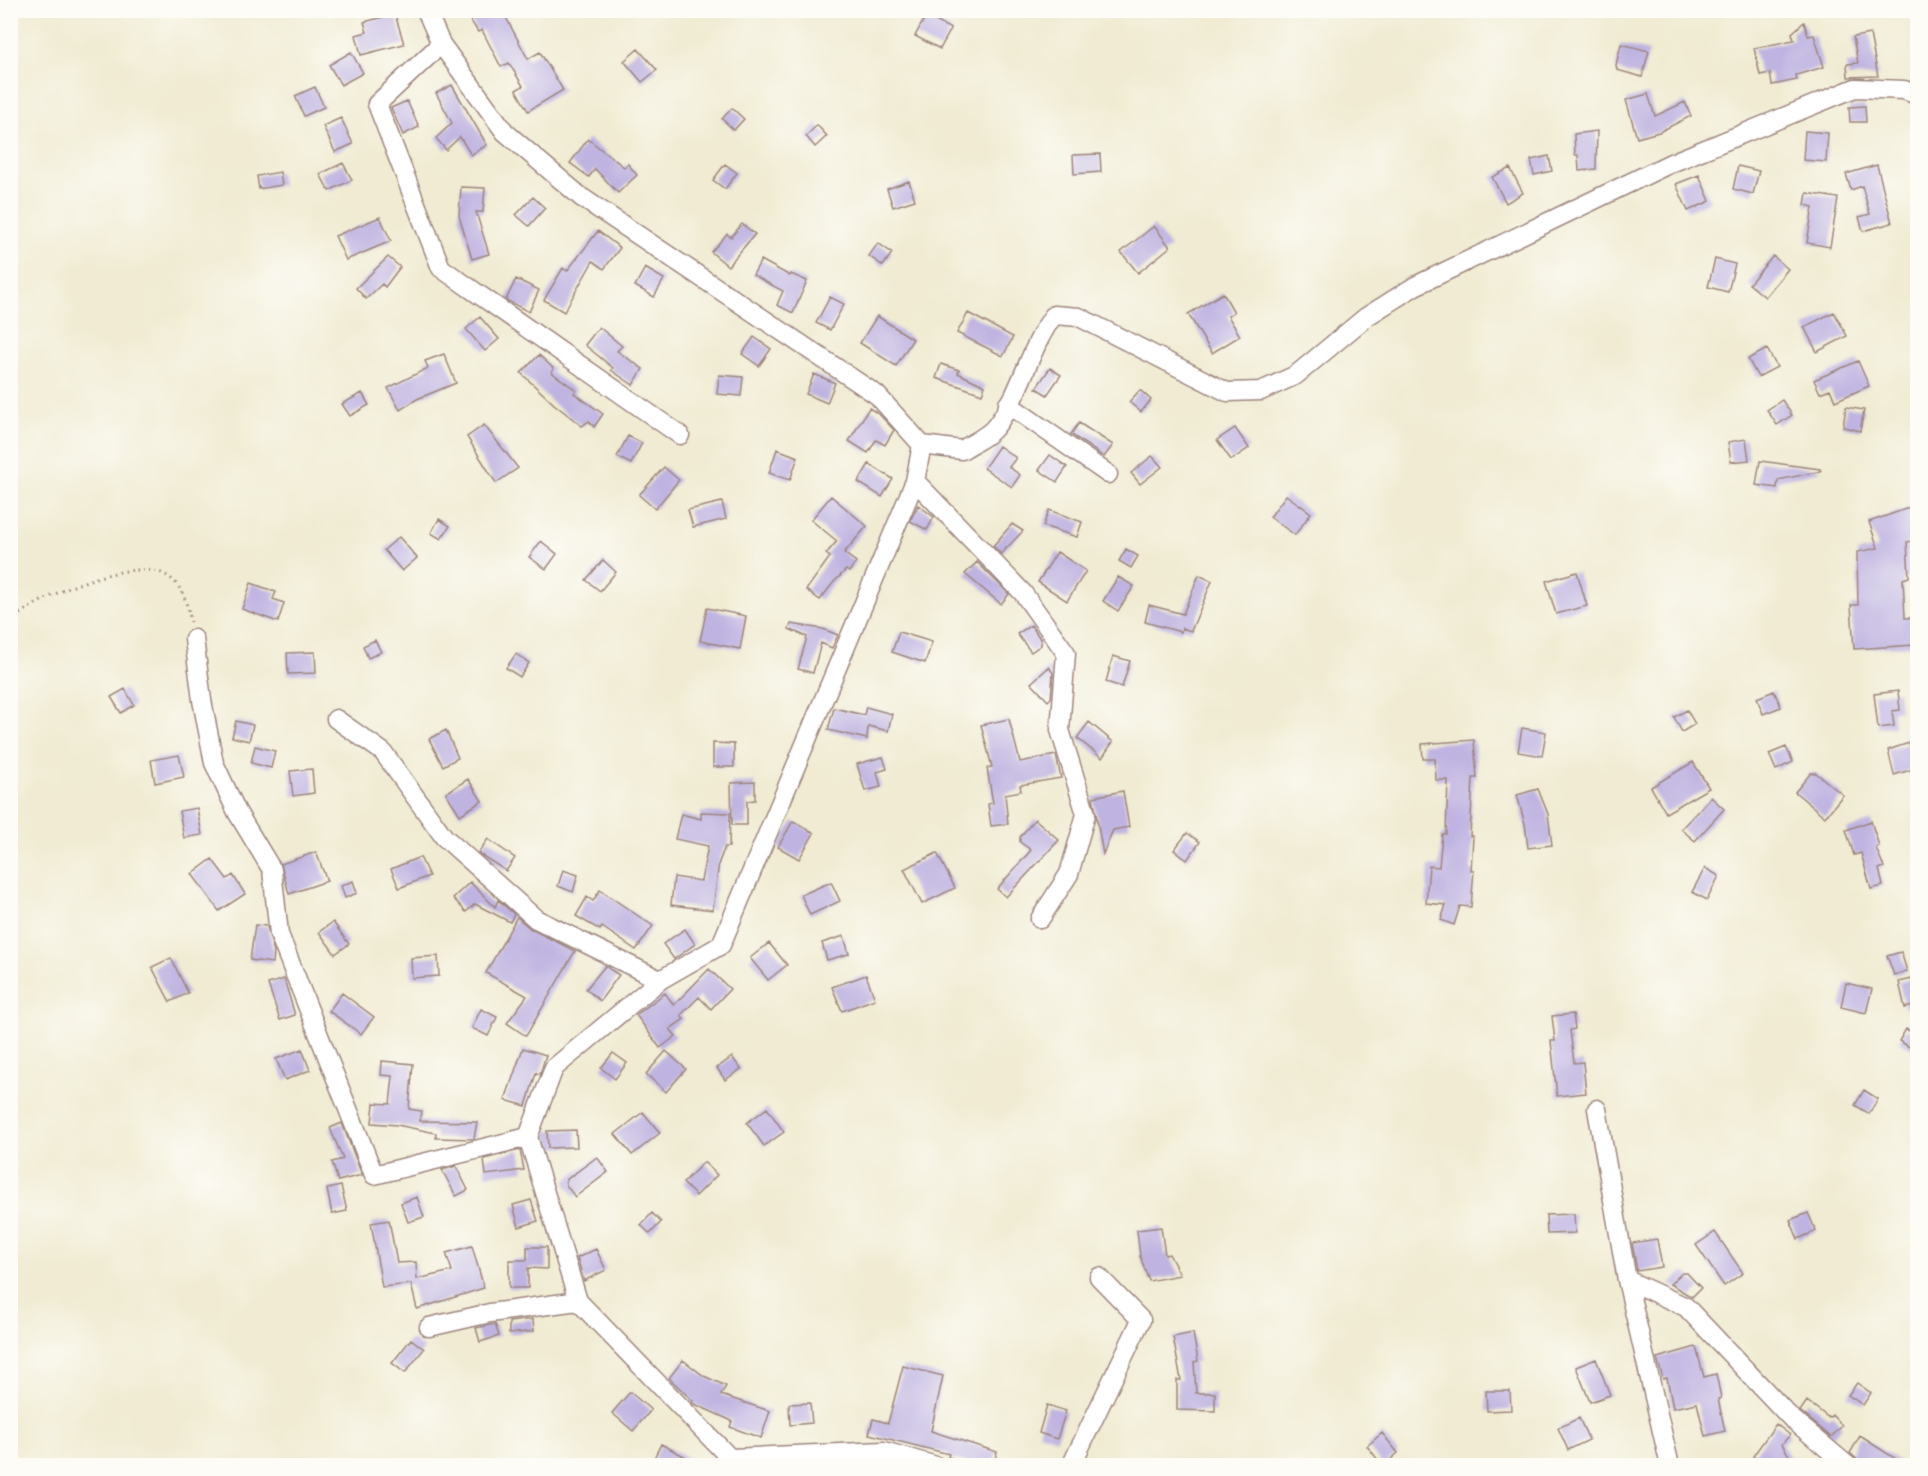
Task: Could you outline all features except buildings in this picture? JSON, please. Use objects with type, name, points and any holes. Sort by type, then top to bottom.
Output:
[{"type":"street","points":[[426,10],[441,44],[505,132],[581,197],[877,395],[922,445],[962,450],[996,427],[1042,330],[1054,315],[1079,317],[1227,392],[1261,391],[1296,375],[1366,317],[1415,286],[1671,163],[1855,88],[1904,90],[1917,95]]},
{"type":"street","points":[[441,44],[377,104],[441,268],[680,435]]},
{"type":"street","points":[[1008,404],[1108,474]]},
{"type":"street","points":[[922,445],[915,481],[721,945],[660,980],[554,1068],[528,1137],[578,1301],[729,1462],[884,1451],[936,1466]]},
{"type":"street","points":[[915,481],[1023,592],[1066,653],[1060,730],[1086,814],[1069,874],[1040,919]]},
{"type":"street","points":[[194,639],[202,700],[214,763],[237,812],[272,870],[279,934],[374,1175],[528,1137]]},
{"type":"street","points":[[336,719],[383,752],[444,837],[536,919],[660,980]]},
{"type":"street","points":[[1597,1109],[1627,1280],[1670,1466]]},
{"type":"street","points":[[1071,1466],[1141,1320],[1099,1277]]},
{"type":"street","points":[[1627,1280],[1686,1307],[1791,1418],[1848,1466]]},
{"type":"street","points":[[429,1327],[490,1313],[578,1301]]},
{"type":"path","points":[[10,621],[46,597],[71,586],[141,569],[152,570],[169,577],[180,589],[194,639]]}]
